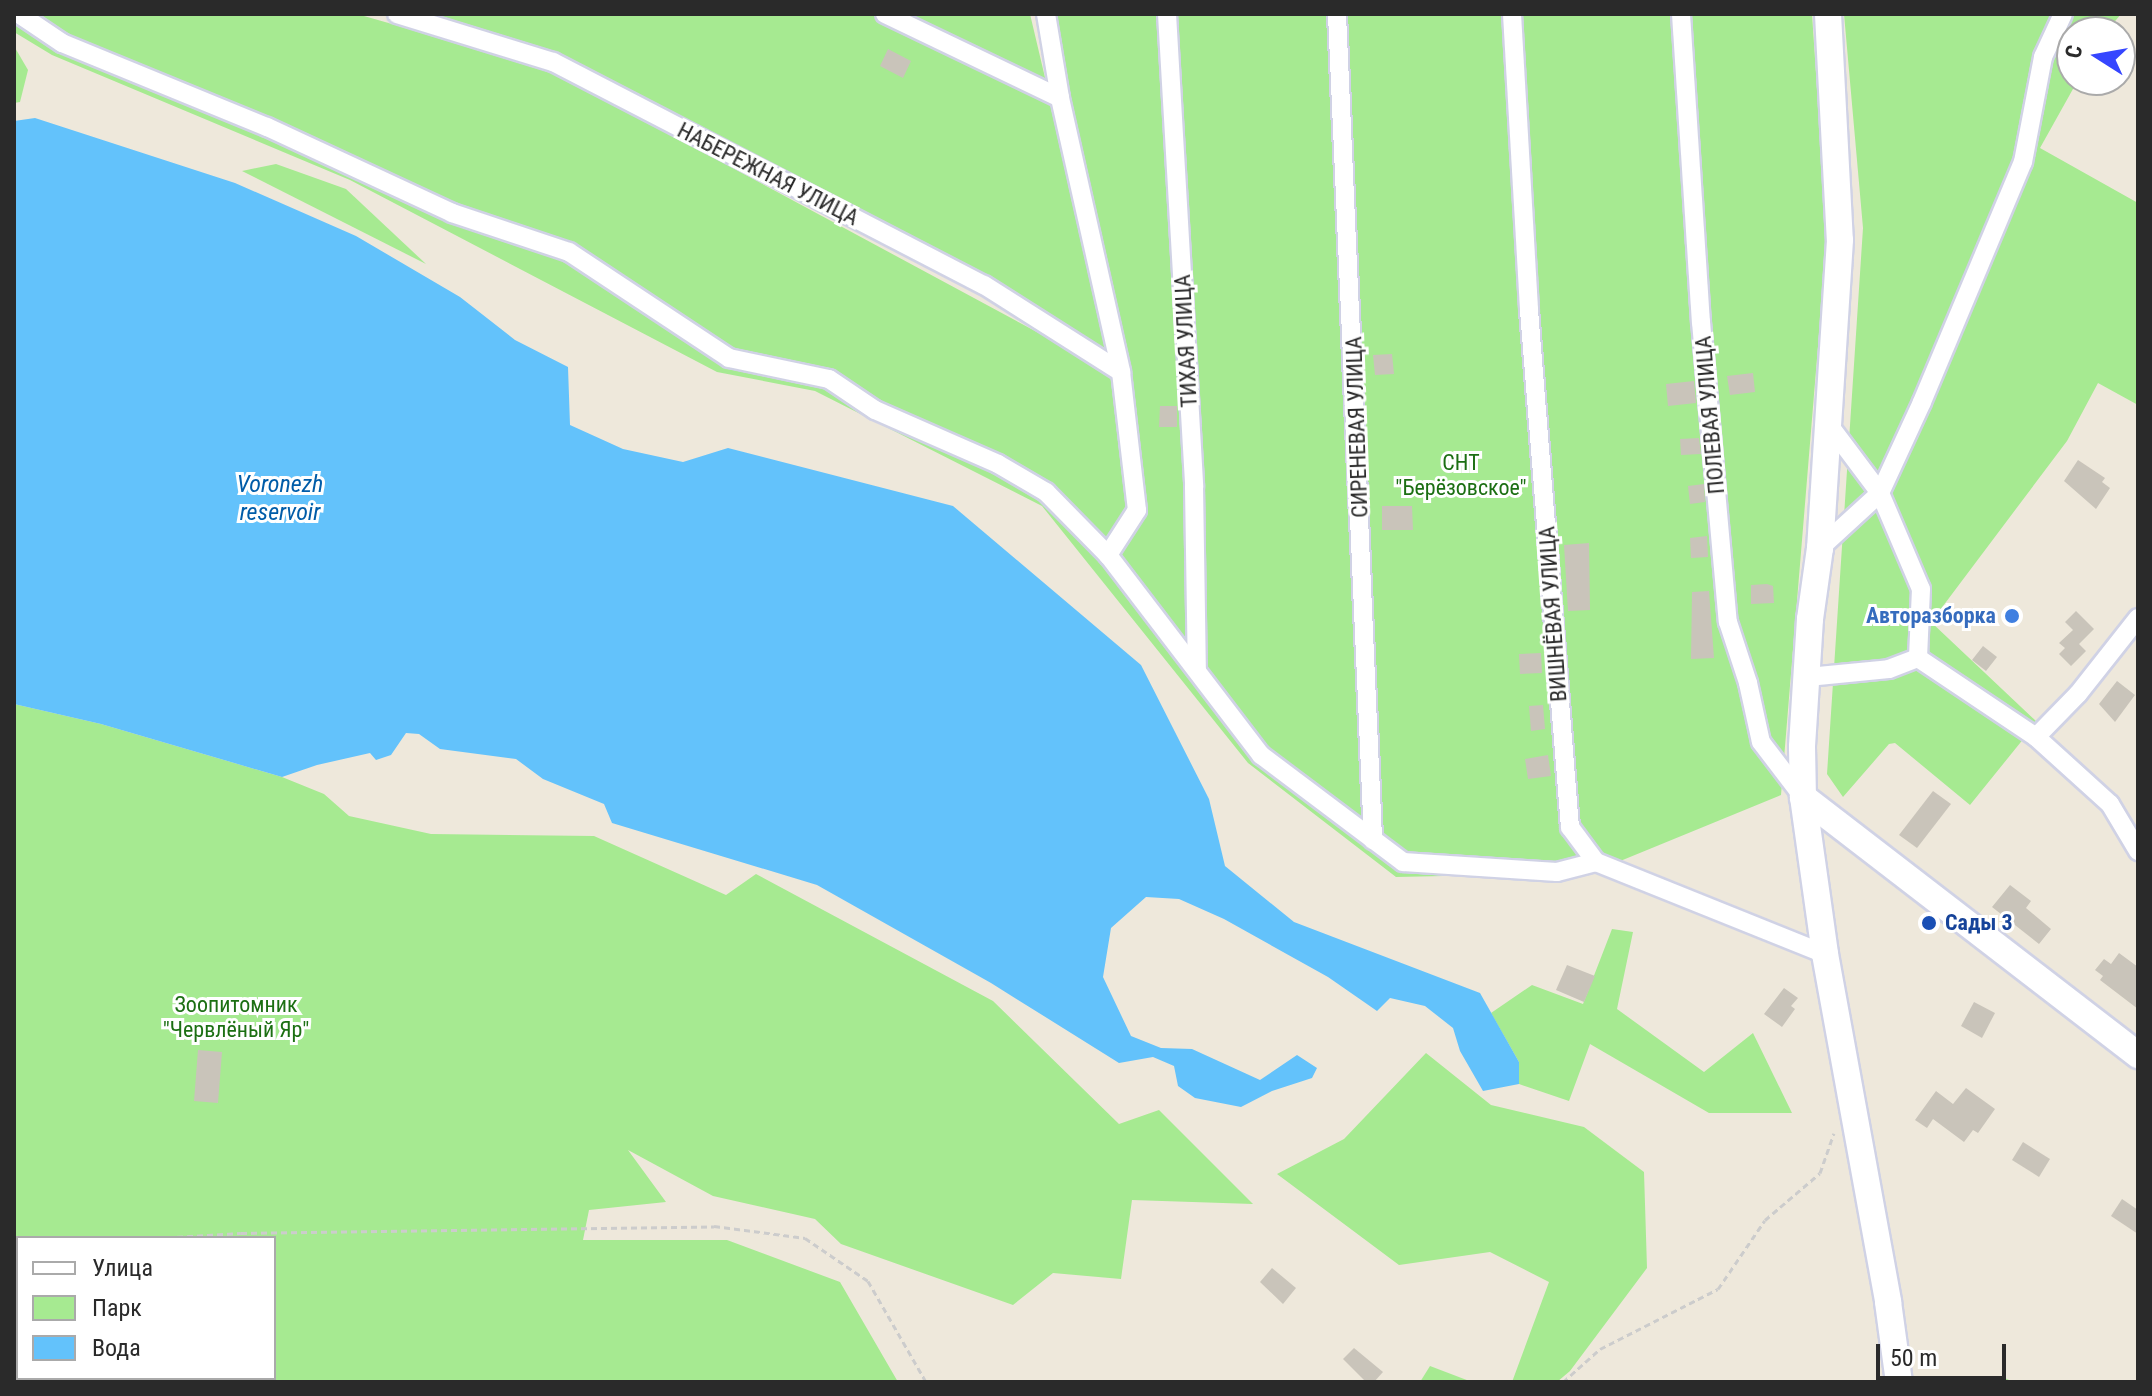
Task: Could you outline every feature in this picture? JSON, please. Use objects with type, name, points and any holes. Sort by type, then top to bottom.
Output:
[{"type":"street","points":[[19,14],[62,43],[267,127],[452,213],[569,252],[729,358],[829,379],[875,410],[998,464],[1046,492],[1108,555],[1261,755],[1403,862],[1557,872],[1596,862],[1825,954]]},
{"type":"street","name":"НАБЕРЕЖНАЯ УЛИЦА","points":[[397,14],[553,62],[984,285],[1121,372]]},
{"type":"street","points":[[885,14],[1060,98]]},
{"type":"street","points":[[1046,14],[1060,98],[1121,372],[1137,510],[1108,555]]},
{"type":"street","name":"ТИХАЯ УЛИЦА","points":[[1167,14],[1194,487],[1197,669]]},
{"type":"street","name":"СИРЕНЕВАЯ УЛИЦА","points":[[1337,14],[1373,840]]},
{"type":"street","name":"ВИШНЁВАЯ УЛИЦА","points":[[1512,14],[1529,310],[1570,827],[1596,862]]},
{"type":"street","name":"ПОЛЕВАЯ УЛИЦА","points":[[1681,14],[1701,322],[1728,622],[1748,683],[1761,742],[1803,797]]},
{"type":"street","points":[[1828,14],[1840,240],[1820,548],[1810,619],[1802,747],[1803,797],[1825,954],[1888,1302],[1899,1382]]},
{"type":"street","points":[[1820,548],[1880,493],[1922,402],[2023,162],[2043,57],[2063,14]]},
{"type":"street","points":[[1829,425],[1880,493],[1921,589],[1918,658]]},
{"type":"street","points":[[2036,737],[2078,694],[2138,618]]},
{"type":"street","points":[[1808,677],[1889,669],[1918,658]]},
{"type":"street","points":[[1918,658],[2036,737],[2110,804],[2138,851]]},
{"type":"street","points":[[1803,797],[2138,1055]]},
{"type":"path","points":[[1563,1382],[1600,1349],[1718,1289],[1765,1220],[1820,1173],[1835,1132]]},
{"type":"path","points":[[191,1236],[714,1226],[805,1238],[868,1281],[925,1382]]},
{"type":"green space","name":"СНТ \"Берёзовское\"","points":[[14,14],[357,14],[549,69],[1128,381],[1039,14],[1812,14],[1827,237],[1781,795],[1591,873],[1396,877],[1248,763],[1042,506],[815,391],[717,372],[350,180],[52,55],[14,32]]},
{"type":"green space","points":[[382,14],[1030,14],[1111,357],[549,61]]},
{"type":"green space","points":[[1844,14],[2121,14],[2056,16],[2056,96],[2069,96],[2040,148],[2138,203],[2138,405],[2098,383],[2067,441],[1931,622],[2037,722],[1970,805],[1895,743],[1889,744],[1843,797],[1827,774],[1863,228]]},
{"type":"green space","points":[[14,46],[28,70],[20,102],[14,103]]},
{"type":"green space","points":[[276,164],[346,189],[426,264],[242,171]]},
{"type":"green space","name":"Зоопитомник \"Червлёный Яр\"","points":[[14,704],[101,724],[282,777],[324,794],[349,816],[431,834],[594,836],[726,895],[756,874],[993,1001],[1119,1124],[1159,1110],[1253,1204],[1132,1200],[1121,1279],[1053,1273],[1013,1305],[841,1244],[815,1219],[713,1196],[628,1150],[666,1202],[589,1210],[583,1240],[727,1240],[840,1282],[898,1382],[14,1382]]},
{"type":"green space","points":[[1612,929],[1633,932],[1617,1009],[1704,1072],[1753,1033],[1792,1113],[1709,1113],[1590,1044],[1569,1101],[1519,1084],[1519,1062],[1491,1013],[1532,985],[1583,1004]]},
{"type":"green space","points":[[1426,1053],[1491,1105],[1584,1127],[1644,1172],[1647,1268],[1570,1371],[1557,1382],[1512,1382],[1549,1282],[1490,1252],[1399,1265],[1277,1174],[1344,1139]]},
{"type":"green space","points":[[1430,1366],[1472,1382],[1420,1382]]},
{"type":"green space","points":[[2001,1376],[2013,1382],[1936,1382]]},
{"type":"water","name":"Voronezh reservoir","points":[[35,118],[235,183],[356,236],[460,297],[515,340],[568,367],[570,425],[623,449],[683,462],[728,448],[953,506],[1141,665],[1209,799],[1225,866],[1294,922],[1480,993],[1519,1062],[1519,1084],[1483,1091],[1460,1051],[1453,1028],[1425,1006],[1390,998],[1377,1011],[1328,977],[1224,919],[1179,899],[1146,897],[1111,928],[1103,977],[1131,1036],[1161,1048],[1192,1049],[1260,1080],[1297,1055],[1317,1068],[1312,1078],[1272,1091],[1241,1107],[1195,1098],[1178,1086],[1174,1066],[1153,1057],[1119,1063],[991,983],[817,885],[612,823],[604,804],[543,779],[516,759],[440,749],[419,734],[406,733],[391,755],[376,760],[370,753],[282,777],[101,724],[14,704],[14,121]]},
{"type":"building","points":[[888,49],[911,61],[903,78],[880,66]]},
{"type":"building","points":[[1392,354],[1394,374],[1375,375],[1373,355]]},
{"type":"building","points":[[1753,373],[1755,392],[1730,395],[1727,376]]},
{"type":"building","points":[[1694,381],[1696,403],[1668,406],[1666,384]]},
{"type":"building","points":[[1160,406],[1177,406],[1177,427],[1159,427]]},
{"type":"building","points":[[1699,438],[1701,454],[1681,455],[1680,439]]},
{"type":"building","points":[[2078,460],[2105,478],[2102,482],[2110,488],[2096,509],[2064,481]]},
{"type":"building","points":[[1704,484],[1705,502],[1690,504],[1688,486]]},
{"type":"building","points":[[1382,506],[1412,506],[1413,530],[1382,530]]},
{"type":"building","points":[[1707,536],[1708,557],[1691,558],[1690,538]]},
{"type":"building","points":[[1589,543],[1590,610],[1568,611],[1564,545]]},
{"type":"building","points":[[1751,585],[1773,586],[1774,603],[1751,604]]},
{"type":"building","points":[[1709,591],[1714,658],[1691,659],[1692,592]]},
{"type":"building","points":[[2076,611],[2094,629],[2079,644],[2086,651],[2071,666],[2059,654],[2065,648],[2059,643],[2073,630],[2065,622]]},
{"type":"building","points":[[1983,646],[1997,657],[1986,671],[1972,660]]},
{"type":"building","points":[[1541,653],[1542,673],[1520,674],[1519,654]]},
{"type":"building","points":[[2117,681],[2135,695],[2115,722],[2099,704]]},
{"type":"building","points":[[1543,705],[1545,729],[1531,731],[1529,706]]},
{"type":"building","points":[[1548,755],[1551,776],[1528,779],[1525,759]]},
{"type":"building","points":[[1933,791],[1951,804],[1917,848],[1899,835]]},
{"type":"building","points":[[2010,885],[2031,901],[2026,908],[2051,929],[2039,944],[1992,907]]},
{"type":"building","points":[[2119,953],[2138,967],[2138,1009],[2100,980],[2103,976],[2095,970],[2104,959],[2111,964]]},
{"type":"building","points":[[1567,965],[1595,976],[1584,1002],[1556,990]]},
{"type":"building","points":[[1784,988],[1798,998],[1791,1006],[1795,1009],[1782,1027],[1764,1014]]},
{"type":"building","points":[[1974,1002],[1995,1013],[1982,1038],[1961,1026]]},
{"type":"building","points":[[198,1050],[222,1052],[218,1103],[194,1101]]},
{"type":"building","points":[[1966,1088],[1995,1109],[1978,1133],[1973,1130],[1964,1142],[1933,1119],[1927,1128],[1915,1120],[1936,1091],[1953,1104]]},
{"type":"building","points":[[2023,1142],[2050,1159],[2039,1177],[2012,1160]]},
{"type":"building","points":[[2122,1199],[2138,1210],[2138,1234],[2111,1216]]},
{"type":"building","points":[[1272,1268],[1296,1288],[1283,1304],[1260,1282]]},
{"type":"building","points":[[1354,1348],[1383,1372],[1374,1382],[1366,1382],[1343,1359]]},
{"type":"place","name":"Авторазборка","points":[[2012,616]]},
{"type":"place","name":"Сады 3","points":[[1929,923]]}]
